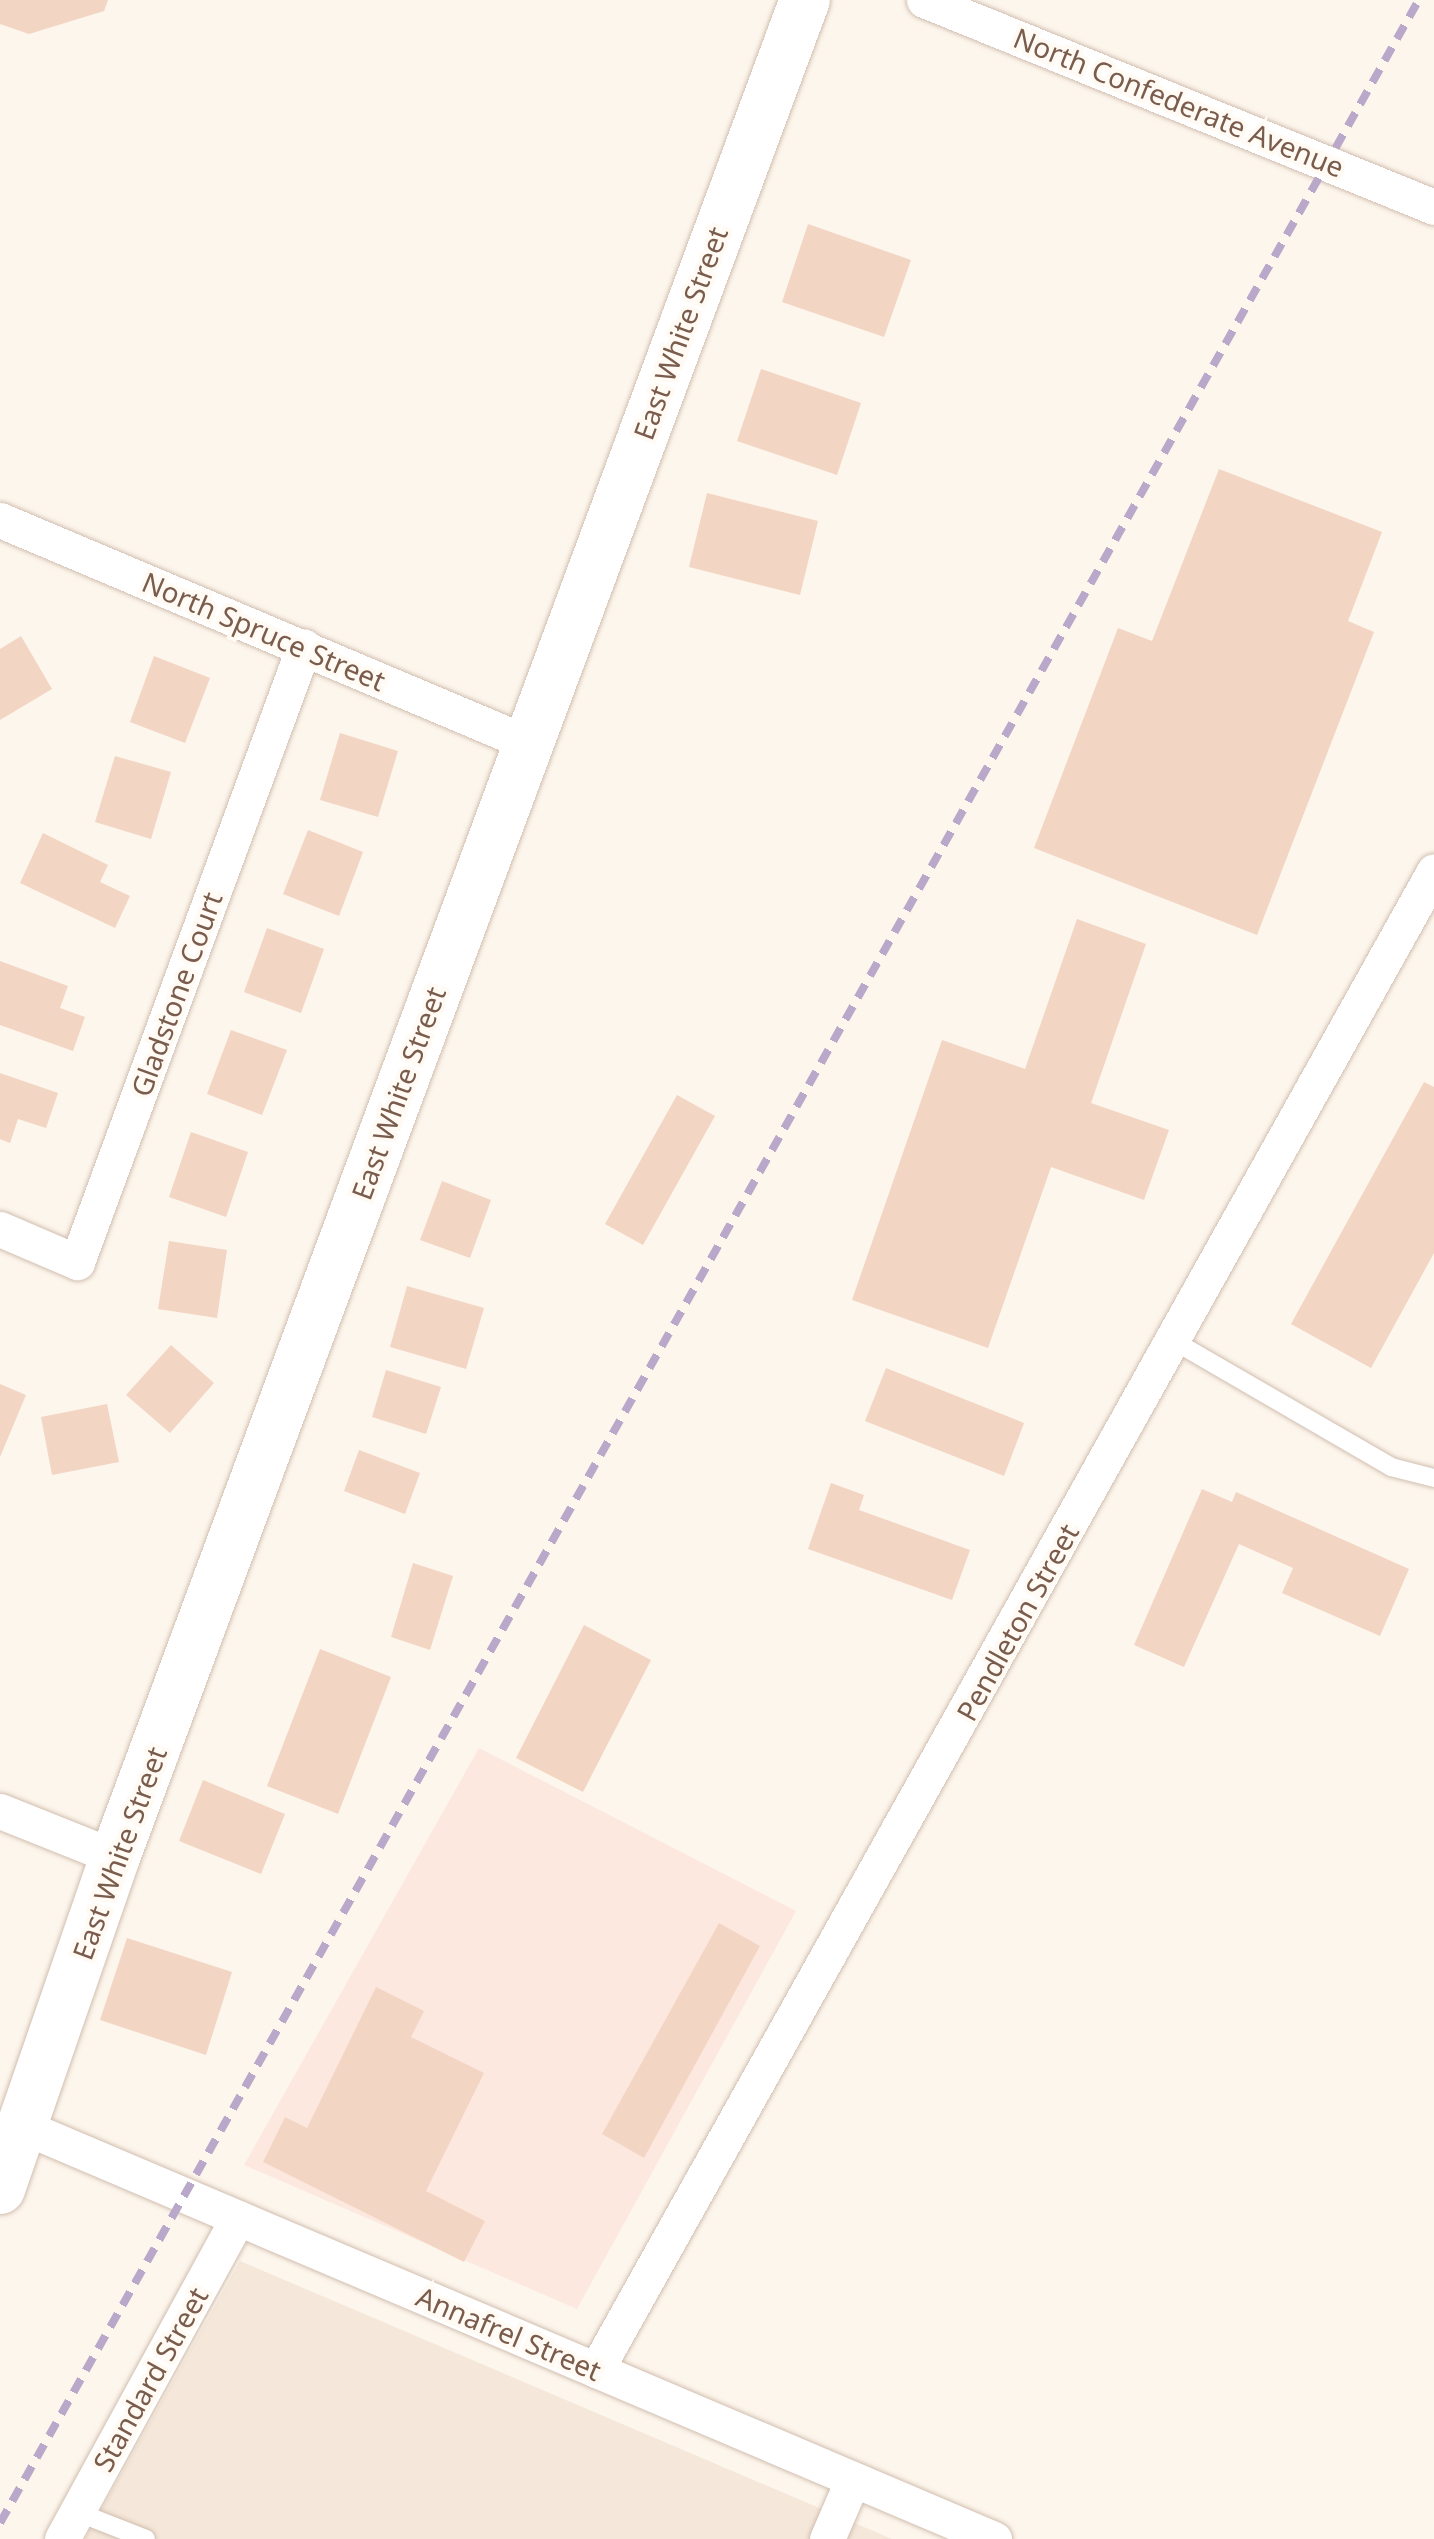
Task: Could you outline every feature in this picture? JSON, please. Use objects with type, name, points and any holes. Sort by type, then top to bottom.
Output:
[{"type":"street","name":"East White Street","points":[[0,2188],[115,1857],[805,0]]},
{"type":"street","name":"North Confederate Avenue","points":[[924,0],[1434,206]]},
{"type":"street","name":"North Spruce Street","points":[[0,520],[528,743]]},
{"type":"street","name":"Gladstone Court","points":[[0,1229],[78,1262],[304,646]]},
{"type":"street","name":"Pendleton Street","points":[[596,2370],[1434,871]]},
{"type":"street","points":[[0,1811],[115,1857]]},
{"type":"street","name":"Annafrel Street","points":[[24,2128],[994,2539]]},
{"type":"street","name":"Standard Street","points":[[70,2525],[238,2218]]},
{"type":"street","points":[[827,2539],[854,2479]]},
{"type":"lane","points":[[1174,1341],[1391,1466],[1434,1478]]},
{"type":"lane","points":[[70,2525],[146,2539]]},
{"type":"shaded area","points":[[479,1748],[796,1911],[577,2309],[244,2165]]},
{"type":"shaded area","points":[[240,2261],[892,2539],[85,2539]]},
{"type":"building","points":[[0,0],[108,0],[104,11],[29,34],[0,24]]},
{"type":"building","points":[[808,224],[911,260],[884,337],[782,302]]},
{"type":"building","points":[[761,369],[861,403],[837,475],[737,441]]},
{"type":"building","points":[[1219,469],[1382,532],[1348,621],[1374,632],[1257,935],[1034,848],[1118,628],[1152,641]]},
{"type":"building","points":[[707,493],[818,521],[800,595],[689,567]]},
{"type":"building","points":[[21,636],[52,689],[0,720],[0,649]]},
{"type":"building","points":[[154,656],[210,678],[185,743],[130,722]]},
{"type":"building","points":[[340,733],[398,751],[378,817],[320,800]]},
{"type":"building","points":[[115,756],[171,772],[151,839],[95,822]]},
{"type":"building","points":[[308,830],[363,852],[339,916],[283,894]]},
{"type":"building","points":[[43,833],[108,865],[100,882],[130,896],[115,928],[20,883]]},
{"type":"building","points":[[1077,919],[1146,944],[1091,1103],[1169,1130],[1144,1200],[1051,1167],[988,1348],[852,1300],[942,1040],[1025,1069]]},
{"type":"building","points":[[267,928],[324,949],[301,1013],[244,992]]},
{"type":"building","points":[[0,961],[68,986],[60,1008],[85,1017],[73,1051],[0,1025]]},
{"type":"building","points":[[231,1030],[287,1050],[262,1115],[207,1094]]},
{"type":"building","points":[[0,1073],[58,1093],[46,1128],[18,1119],[10,1143],[0,1139]]},
{"type":"building","points":[[1424,1082],[1434,1087],[1434,1253],[1371,1368],[1291,1324]]},
{"type":"building","points":[[677,1095],[715,1116],[643,1245],[605,1224]]},
{"type":"building","points":[[191,1132],[248,1152],[226,1217],[169,1197]]},
{"type":"building","points":[[442,1181],[491,1200],[470,1258],[420,1240]]},
{"type":"building","points":[[169,1241],[227,1250],[217,1318],[158,1309]]},
{"type":"building","points":[[407,1286],[484,1308],[466,1369],[390,1347]]},
{"type":"building","points":[[171,1345],[214,1383],[170,1433],[126,1395]]},
{"type":"building","points":[[886,1368],[1024,1423],[1004,1476],[865,1421]]},
{"type":"building","points":[[386,1370],[441,1387],[426,1434],[372,1417]]},
{"type":"building","points":[[0,1384],[26,1395],[0,1457]]},
{"type":"building","points":[[107,1404],[119,1462],[52,1475],[41,1417]]},
{"type":"building","points":[[359,1450],[420,1473],[405,1514],[344,1491]]},
{"type":"building","points":[[831,1483],[864,1495],[859,1510],[970,1550],[952,1600],[808,1549]]},
{"type":"building","points":[[1202,1489],[1232,1502],[1236,1492],[1409,1569],[1380,1636],[1282,1593],[1293,1568],[1239,1544],[1184,1667],[1134,1645]]},
{"type":"building","points":[[413,1563],[453,1576],[430,1650],[391,1637]]},
{"type":"building","points":[[584,1625],[651,1660],[583,1792],[516,1758]]},
{"type":"building","points":[[320,1649],[391,1677],[338,1814],[267,1786]]},
{"type":"building","points":[[203,1780],[285,1814],[261,1874],[179,1841]]},
{"type":"building","points":[[719,1923],[760,1946],[644,2158],[602,2134]]},
{"type":"building","points":[[127,1938],[232,1972],[206,2055],[100,2020]]},
{"type":"building","points":[[376,1987],[424,2011],[411,2037],[484,2073],[426,2191],[485,2221],[464,2262],[263,2162],[285,2117],[307,2128]]},
{"type":"railway","points":[[0,2523],[1419,0]]}]
